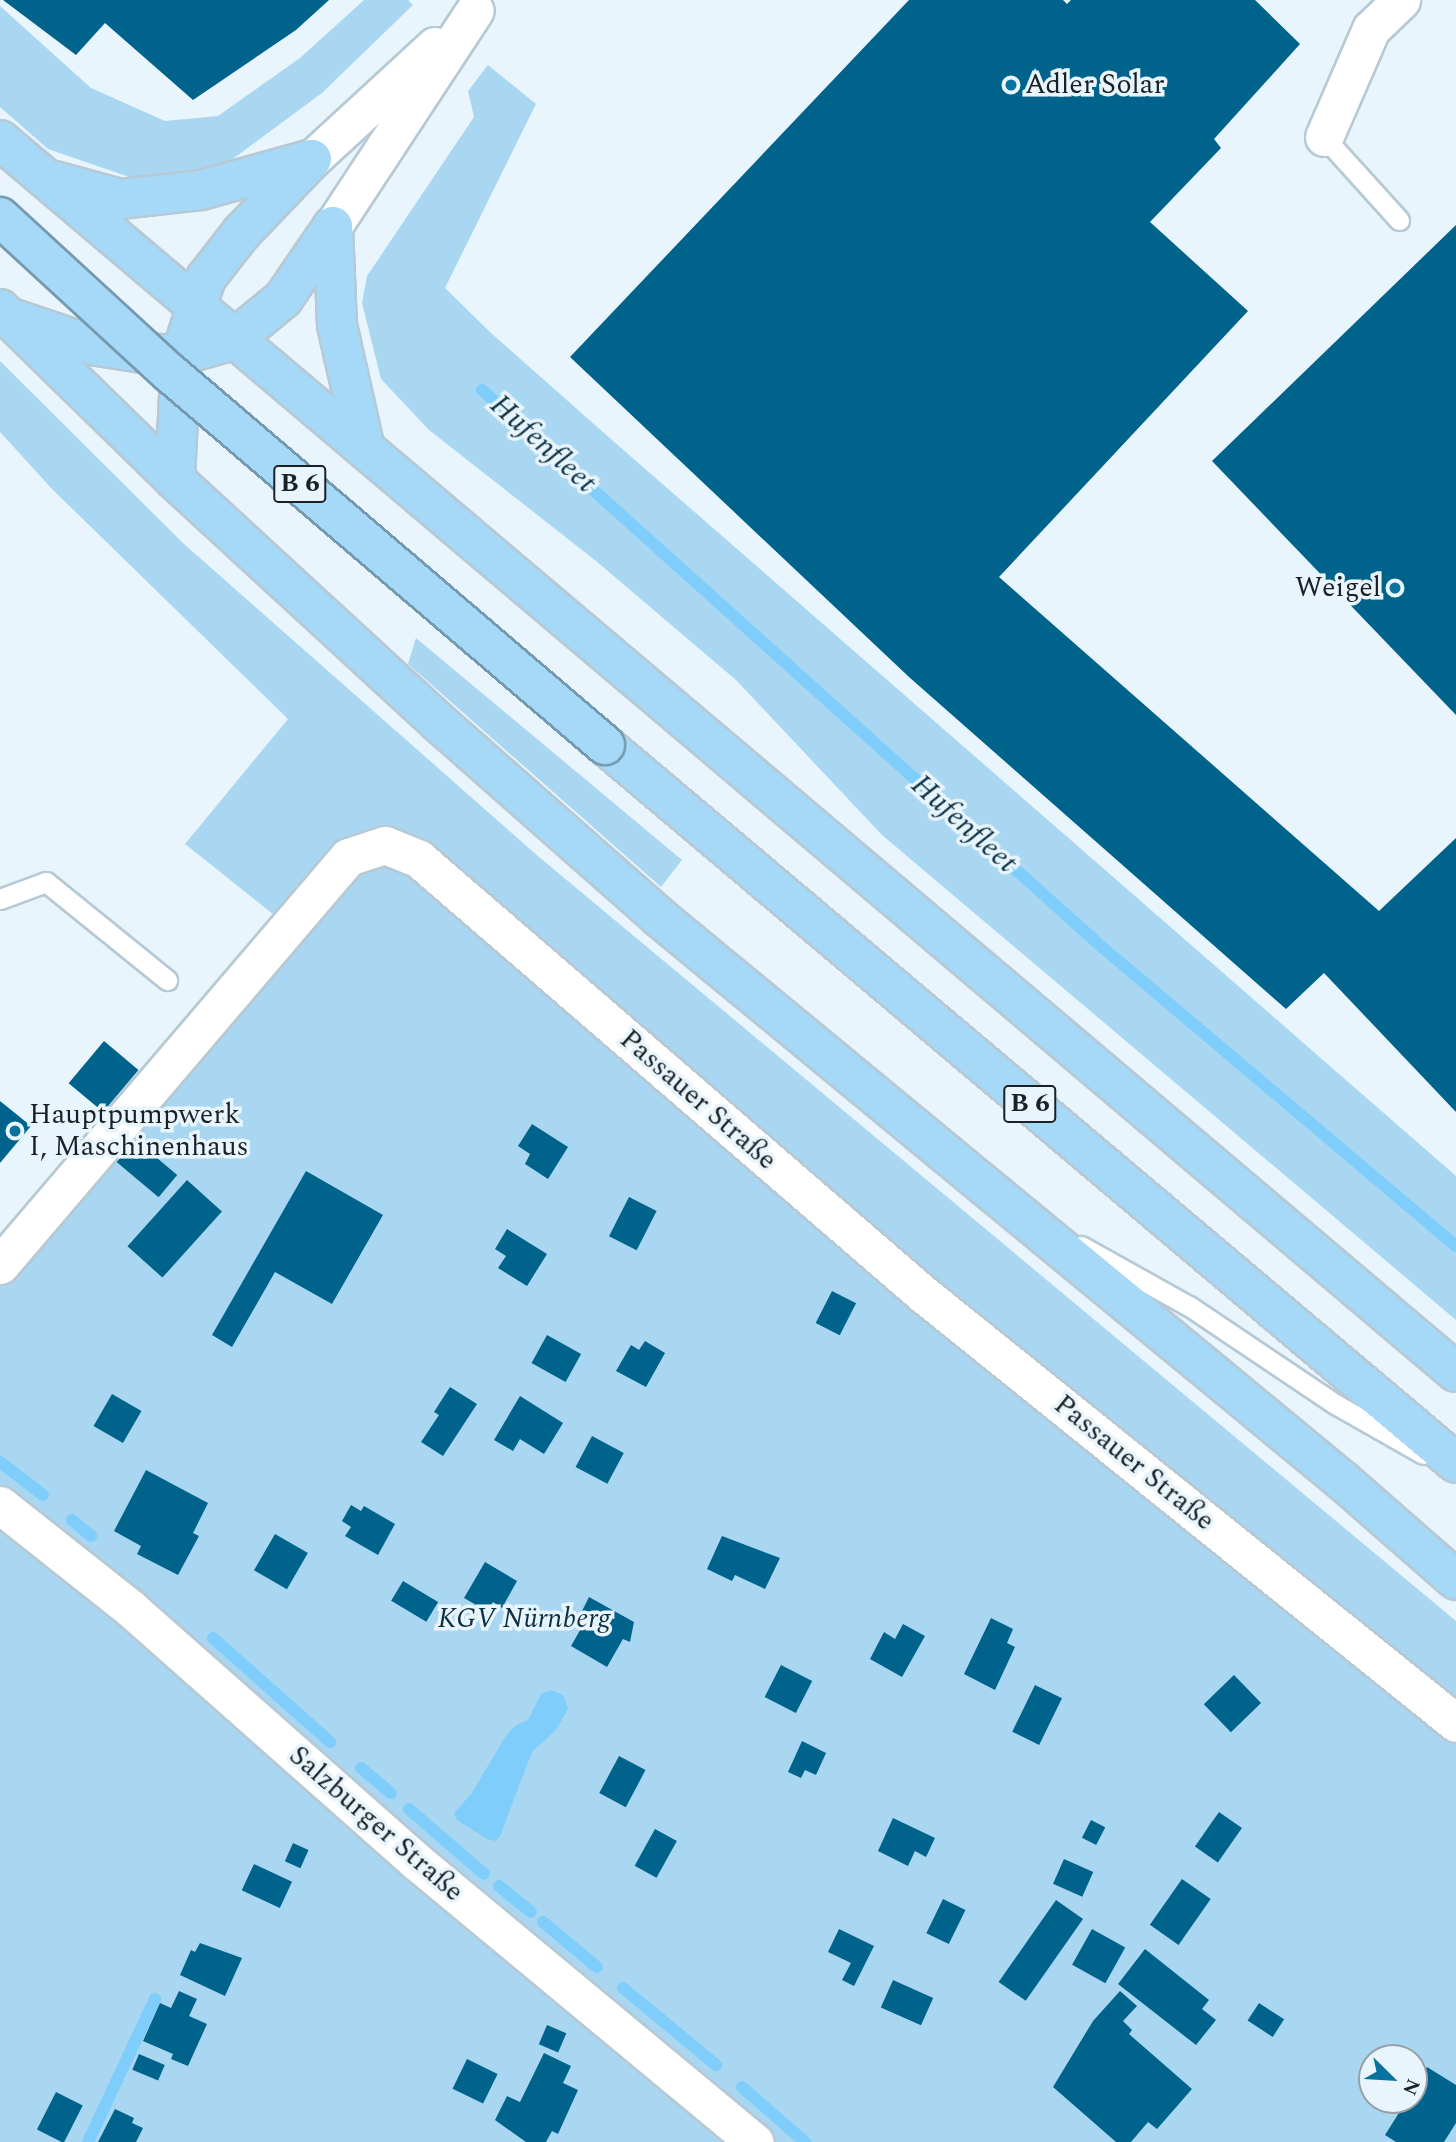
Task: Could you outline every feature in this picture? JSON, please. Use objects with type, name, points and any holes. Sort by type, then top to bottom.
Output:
[{"type":"highway","name":"B 6","points":[[0,140],[233,340],[1456,1372]]},
{"type":"highway","name":"B 6","points":[[45,178],[120,199],[201,190],[312,159]]},
{"type":"highway","points":[[175,480],[181,355],[206,278],[242,232],[312,159]]},
{"type":"highway","name":"B 6","points":[[0,216],[171,374],[605,745],[1456,1463]]},
{"type":"highway","name":"B 6","points":[[333,226],[337,325],[365,449]]},
{"type":"highway","points":[[3,312],[91,345],[181,355],[233,340],[283,299],[333,226]]},
{"type":"highway","points":[[3,312],[175,480],[438,722],[649,908],[1343,1481],[1456,1580]]},
{"type":"street","points":[[1324,137],[1371,29],[1401,0]]},
{"type":"street","points":[[312,159],[480,5]]},
{"type":"street","points":[[333,226],[480,5]]},
{"type":"street","name":"Passauer Straße","points":[[0,1265],[348,857],[385,845],[419,859],[923,1294],[1456,1723]]},
{"type":"street","name":"Salzburger Straße","points":[[0,1505],[130,1608],[416,1861],[755,2142]]},
{"type":"lane","points":[[1324,137],[1399,220]]},
{"type":"lane","points":[[0,899],[46,882],[167,980]]},
{"type":"lane","points":[[1004,1203],[1189,1306],[1335,1404],[1456,1473]]},
{"type":"green space","points":[[364,0],[408,0],[413,5],[322,93],[219,169],[132,178],[48,149],[0,107],[0,6],[91,88],[165,121],[218,116],[300,58]]},
{"type":"green space","points":[[488,65],[536,104],[445,288],[491,333],[604,433],[1456,1176],[1456,1320],[882,835],[736,680],[596,561],[429,430],[381,379],[362,303],[367,276],[474,117],[468,91]]},
{"type":"green space","name":"KGV Nürnberg","points":[[0,361],[184,544],[539,857],[1456,1621],[1456,2142],[0,2142],[0,1273],[278,918],[185,844],[288,719],[52,489],[0,432]]},
{"type":"green space","points":[[416,638],[682,860],[661,887],[408,664]]},
{"type":"shaded area","points":[[551,1690],[563,1695],[568,1709],[556,1730],[532,1752],[500,1836],[496,1841],[487,1839],[457,1820],[454,1813],[472,1793],[505,1737],[516,1725],[528,1720],[541,1694]]},
{"type":"building","points":[[3,0],[329,0],[296,30],[193,100],[105,23],[76,55]]},
{"type":"building","points":[[909,0],[1063,0],[1067,4],[1071,0],[1255,0],[1300,44],[1214,139],[1221,148],[1150,222],[1248,311],[999,577],[1379,911],[1456,838],[1456,1112],[1324,973],[1286,1009],[909,677],[570,357]]},
{"type":"building","name":"Weigel","points":[[1456,225],[1456,715],[1212,461]]},
{"type":"building","points":[[104,1041],[138,1070],[103,1112],[69,1083]]},
{"type":"building","name":"Hauptpumpwerk I, Maschinenhaus","points":[[0,1101],[31,1126],[0,1163]]},
{"type":"building","points":[[532,1124],[568,1147],[548,1179],[525,1164],[530,1154],[518,1146]]},
{"type":"building","points":[[132,1137],[177,1175],[159,1197],[113,1159]]},
{"type":"building","points":[[306,1171],[383,1215],[332,1304],[275,1272],[232,1347],[212,1335]]},
{"type":"building","points":[[187,1180],[222,1211],[162,1278],[127,1246]]},
{"type":"building","points":[[629,1197],[657,1211],[637,1250],[609,1236]]},
{"type":"building","points":[[507,1229],[547,1254],[527,1286],[498,1268],[506,1256],[495,1249]]},
{"type":"building","points":[[832,1291],[856,1303],[840,1335],[816,1323]]},
{"type":"building","points":[[547,1335],[581,1354],[566,1382],[531,1363]]},
{"type":"building","points":[[645,1341],[665,1353],[646,1387],[616,1371],[631,1345],[639,1350]]},
{"type":"building","points":[[450,1387],[477,1404],[443,1456],[421,1442],[439,1415],[434,1412]]},
{"type":"building","points":[[112,1394],[141,1411],[123,1443],[94,1426]]},
{"type":"building","points":[[520,1396],[563,1423],[544,1454],[520,1439],[513,1451],[494,1440]]},
{"type":"building","points":[[592,1436],[624,1453],[607,1484],[576,1467]]},
{"type":"building","points":[[146,1470],[208,1503],[193,1533],[199,1536],[178,1575],[137,1554],[141,1546],[114,1531]]},
{"type":"building","points":[[351,1505],[361,1511],[364,1506],[395,1524],[378,1555],[345,1536],[351,1527],[342,1521]]},
{"type":"building","points":[[275,1534],[308,1553],[287,1589],[254,1570]]},
{"type":"building","points":[[722,1536],[780,1558],[765,1589],[735,1575],[732,1581],[707,1569]]},
{"type":"building","points":[[485,1562],[517,1581],[502,1608],[493,1602],[487,1611],[464,1598]]},
{"type":"building","points":[[403,1581],[438,1602],[426,1622],[391,1601]]},
{"type":"building","points":[[589,1597],[634,1622],[630,1642],[623,1639],[607,1667],[571,1646],[587,1618],[580,1615]]},
{"type":"building","points":[[991,1618],[1013,1629],[1007,1643],[1015,1647],[995,1690],[964,1674]]},
{"type":"building","points":[[903,1624],[925,1636],[902,1677],[870,1659],[884,1632],[895,1639]]},
{"type":"building","points":[[781,1665],[812,1681],[796,1713],[765,1697]]},
{"type":"building","points":[[1234,1675],[1261,1703],[1231,1732],[1204,1704]]},
{"type":"building","points":[[1035,1685],[1062,1698],[1039,1745],[1012,1732]]},
{"type":"building","points":[[802,1741],[826,1753],[816,1775],[805,1770],[801,1778],[788,1772]]},
{"type":"building","points":[[619,1756],[645,1770],[626,1807],[599,1793]]},
{"type":"building","points":[[1219,1812],[1242,1828],[1218,1862],[1195,1846]]},
{"type":"building","points":[[893,1818],[935,1838],[926,1857],[915,1851],[908,1866],[878,1851]]},
{"type":"building","points":[[1091,1820],[1105,1827],[1096,1845],[1082,1838]]},
{"type":"building","points":[[655,1829],[677,1841],[657,1878],[635,1866]]},
{"type":"building","points":[[293,1843],[309,1850],[300,1868],[285,1861]]},
{"type":"building","points":[[1064,1859],[1093,1872],[1082,1897],[1053,1884]]},
{"type":"building","points":[[254,1864],[292,1882],[280,1908],[242,1890]]},
{"type":"building","points":[[1182,1879],[1211,1899],[1179,1945],[1150,1925]]},
{"type":"building","points":[[943,1899],[965,1910],[949,1944],[926,1933]]},
{"type":"building","points":[[1056,1900],[1083,1919],[1026,2001],[999,1982]]},
{"type":"building","points":[[839,1929],[874,1946],[854,1986],[842,1980],[851,1963],[828,1952]]},
{"type":"building","points":[[1092,1929],[1125,1947],[1105,1983],[1072,1965]]},
{"type":"building","points":[[200,1943],[242,1958],[225,1996],[180,1975],[191,1950],[195,1952]]},
{"type":"building","points":[[1145,1949],[1209,2000],[1202,2009],[1216,2020],[1196,2045],[1118,1984]]},
{"type":"building","points":[[893,1980],[933,1998],[921,2025],[881,2007]]},
{"type":"building","points":[[179,1991],[197,1999],[189,2016],[207,2024],[188,2066],[171,2059],[173,2054],[143,2041],[160,2003],[171,2008]]},
{"type":"building","points":[[1120,1991],[1137,2006],[1123,2021],[1132,2030],[1129,2034],[1192,2089],[1157,2129],[1148,2122],[1131,2142],[1116,2142],[1053,2087],[1093,2021]]},
{"type":"building","points":[[1259,2003],[1284,2019],[1273,2037],[1248,2021]]},
{"type":"building","points":[[547,2025],[566,2033],[558,2053],[539,2044]]},
{"type":"building","points":[[544,2053],[571,2066],[563,2083],[578,2090],[558,2134],[552,2131],[546,2142],[526,2142],[495,2120],[507,2096],[520,2102]]},
{"type":"building","points":[[139,2054],[165,2065],[158,2081],[132,2070]]},
{"type":"building","points":[[467,2059],[498,2074],[483,2104],[453,2089]]},
{"type":"building","points":[[1428,2068],[1456,2085],[1456,2123],[1444,2142],[1396,2142],[1385,2135],[1398,2114],[1428,2114]]},
{"type":"building","points":[[56,2092],[83,2106],[64,2142],[37,2129]]},
{"type":"building","points":[[115,2109],[134,2118],[132,2123],[143,2128],[136,2142],[98,2142]]},
{"type":"waterway","name":"Hufenfleet","points":[[482,390],[1102,947],[1456,1246]]},
{"type":"waterway","points":[[0,1462],[43,1495]]},
{"type":"waterway","points":[[72,1520],[91,1536]]},
{"type":"waterway","points":[[213,1638],[330,1742]]},
{"type":"waterway","points":[[361,1768],[391,1793]]},
{"type":"waterway","points":[[409,1809],[484,1874]]},
{"type":"waterway","points":[[499,1886],[531,1912]]},
{"type":"waterway","points":[[543,1922],[597,1967]]},
{"type":"waterway","points":[[623,1988],[716,2065]]},
{"type":"waterway","points":[[88,2142],[155,1999]]},
{"type":"waterway","points":[[742,2087],[805,2142]]},
{"type":"place","name":"Adler Solar","points":[[1011,85]]},
{"type":"place","name":"Weigel","points":[[1395,588]]},
{"type":"place","name":"Hauptpumpwerk I, Maschinenhaus","points":[[15,1131]]}]
